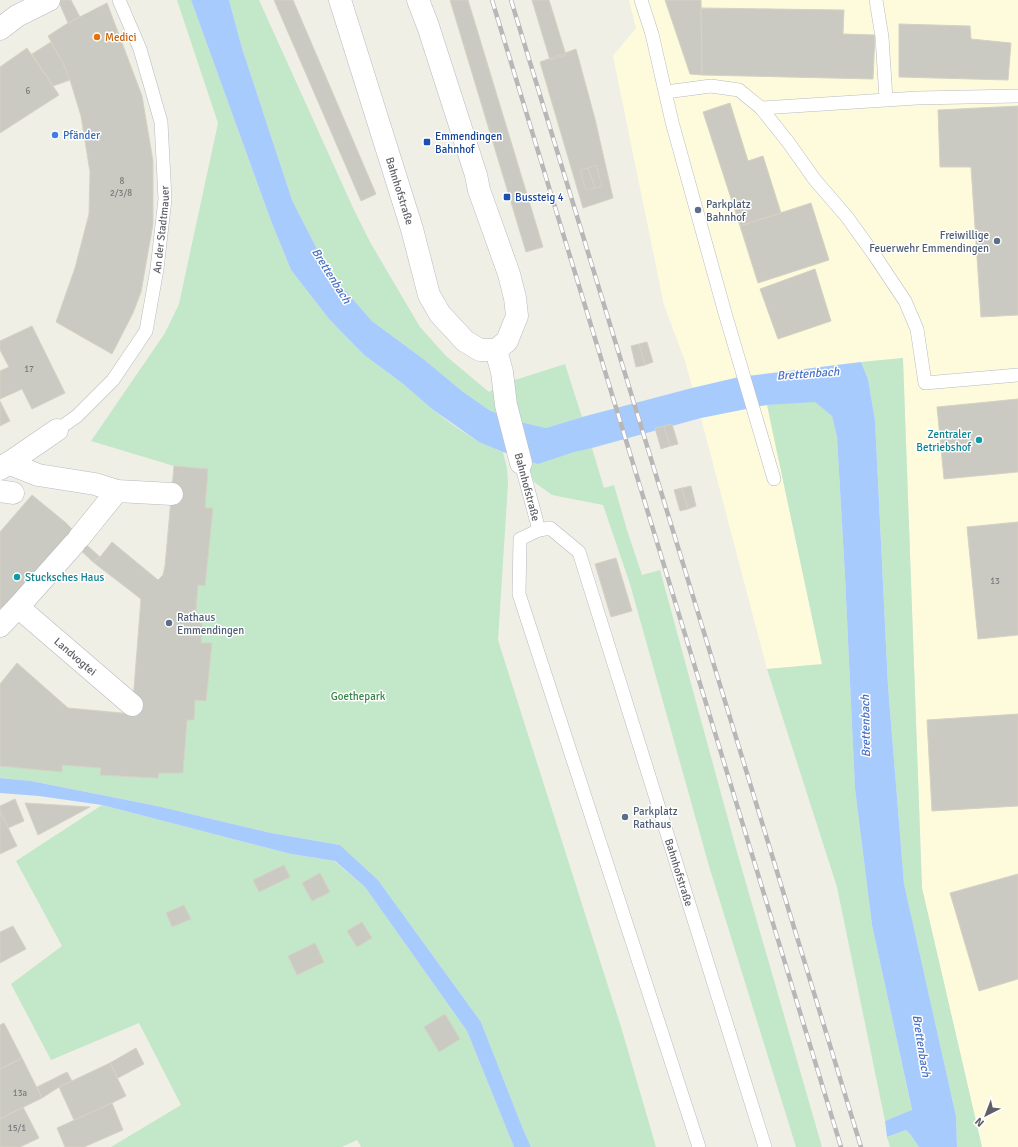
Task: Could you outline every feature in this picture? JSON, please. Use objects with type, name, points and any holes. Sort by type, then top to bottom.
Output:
[{"type":"street","points":[[0,28],[17,16],[49,0]]},
{"type":"street","name":"Bahnhofstraße","points":[[340,0],[412,229],[429,295],[440,314],[465,341],[480,350],[496,350],[502,372],[506,405],[521,463]]},
{"type":"street","points":[[418,0],[428,26],[476,175],[479,190],[509,274],[515,298],[517,316],[507,341],[496,350]]},
{"type":"street","points":[[4,466],[58,430]]},
{"type":"street","points":[[4,466],[38,475],[95,484],[118,491],[172,494]]},
{"type":"street","points":[[0,626],[76,541],[118,491]]},
{"type":"street","name":"Landvogtei","points":[[18,607],[132,705]]},
{"type":"lane","name":"An der Stadtmauer","points":[[58,430],[77,416],[113,380],[146,331],[157,269],[165,199],[161,122],[140,49],[119,0]]},
{"type":"lane","points":[[641,0],[652,34],[672,122],[725,313],[774,479]]},
{"type":"lane","points":[[876,0],[882,37],[886,99]]},
{"type":"lane","points":[[666,92],[711,86],[739,90],[761,108],[788,142],[815,180],[847,217],[905,301],[917,329],[925,382],[1018,376]]},
{"type":"lane","points":[[761,108],[886,99],[1018,96]]},
{"type":"lane","name":"Bahnhofstraße","points":[[521,463],[539,530]]},
{"type":"lane","name":"Bahnhofstraße","points":[[699,1147],[519,594],[520,539],[539,530],[550,528],[579,552],[765,1147]]},
{"type":"shaded area","points":[[629,0],[1018,0],[1018,1147],[982,1147],[922,888],[903,358],[761,374],[822,665],[767,669],[685,361],[664,305],[613,56],[636,28]]},
{"type":"green space","name":"Goethepark","points":[[177,0],[191,0],[271,221],[291,270],[329,319],[364,355],[402,383],[453,425],[479,442],[503,452],[507,468],[508,484],[498,640],[622,1030],[656,1147],[531,1147],[481,1022],[378,880],[340,845],[271,833],[157,806],[31,781],[0,778],[0,766],[62,772],[62,765],[101,768],[100,775],[158,778],[159,773],[183,773],[187,720],[195,700],[206,701],[212,643],[201,643],[202,623],[195,622],[198,585],[205,586],[213,508],[205,508],[208,469],[174,466],[91,441],[165,333],[179,304],[218,123]]},
{"type":"green space","points":[[229,0],[259,0],[354,210],[370,242],[420,327],[446,356],[489,392],[503,383],[565,364],[582,417],[546,428],[516,421],[489,410],[462,391],[426,361],[372,321],[343,288],[320,255],[292,200],[242,48]]},
{"type":"green space","points":[[903,358],[922,888],[982,1147],[957,1147],[956,1116],[904,885],[888,686],[875,420],[868,379],[861,362]]},
{"type":"green space","points":[[815,401],[832,416],[837,437],[855,789],[872,925],[912,1111],[885,1121],[837,887],[767,669],[822,664],[767,405]]},
{"type":"green space","points":[[592,448],[604,488],[614,485],[642,575],[660,570],[737,852],[822,1147],[796,1147],[709,866],[630,584],[603,505],[552,495],[534,482],[525,459]]},
{"type":"green space","points":[[102,805],[291,854],[334,861],[365,887],[467,1031],[514,1147],[361,1147],[357,1140],[342,1147],[111,1147],[181,1105],[139,1023],[51,1060],[11,984],[62,946],[16,861]]},
{"type":"green space","points":[[906,1130],[919,1147],[890,1147],[887,1137]]},
{"type":"water","name":"Brettenbach","points":[[191,0],[229,0],[242,48],[292,200],[320,255],[343,288],[372,321],[426,361],[462,391],[489,410],[516,421],[546,428],[582,417],[739,377],[861,362],[868,379],[875,420],[888,686],[904,884],[956,1116],[957,1147],[919,1147],[906,1130],[887,1137],[885,1121],[912,1110],[872,925],[855,789],[837,437],[832,416],[815,402],[767,405],[701,418],[574,452],[538,464],[479,442],[432,409],[402,383],[364,355],[329,319],[291,270],[271,221]]},
{"type":"water","points":[[0,778],[31,781],[157,806],[271,833],[340,845],[378,880],[481,1022],[531,1147],[514,1147],[467,1031],[365,887],[335,861],[291,854],[102,805],[39,796],[0,793]]},
{"type":"building","points":[[58,0],[71,0],[80,17],[68,23]]},
{"type":"building","points":[[274,0],[293,0],[376,194],[361,201]]},
{"type":"building","points":[[450,0],[468,0],[543,247],[526,252]]},
{"type":"building","points":[[532,0],[549,0],[566,55],[550,60]]},
{"type":"building","points":[[665,0],[701,0],[702,75],[690,74]]},
{"type":"building","points":[[107,3],[142,96],[153,161],[153,224],[141,292],[133,313],[112,354],[56,322],[75,268],[89,214],[90,172],[81,116],[70,80],[63,63],[48,36],[68,23]]},
{"type":"building","points":[[701,8],[844,10],[843,34],[875,35],[873,79],[702,75]]},
{"type":"building","points":[[899,24],[970,26],[971,39],[1011,43],[1008,80],[899,77]]},
{"type":"building","points":[[51,42],[63,63],[70,80],[53,86],[32,54]]},
{"type":"building","points":[[27,48],[59,95],[0,133],[0,67]]},
{"type":"building","points":[[576,49],[595,119],[613,198],[583,208],[540,62]]},
{"type":"building","points":[[730,103],[748,161],[763,156],[781,213],[740,226],[703,112]]},
{"type":"building","name":"Freiwillige Feuerwehr Emmendingen","points":[[1018,106],[1018,315],[981,317],[971,167],[940,167],[938,110]]},
{"type":"building","points":[[596,165],[602,186],[595,188],[588,168]]},
{"type":"building","points":[[588,168],[595,188],[586,190],[580,170]]},
{"type":"building","points":[[811,203],[829,260],[758,283],[740,226]]},
{"type":"building","points":[[815,269],[831,321],[778,339],[760,289]]},
{"type":"building","points":[[32,326],[65,393],[32,409],[22,389],[0,399],[0,371],[9,367],[0,350],[0,341]]},
{"type":"building","points":[[647,342],[653,362],[645,365],[639,344]]},
{"type":"building","points":[[639,344],[645,365],[636,367],[631,346]]},
{"type":"building","name":"Zentraler Betriebshof","points":[[1018,399],[1018,472],[944,479],[937,407]]},
{"type":"building","points":[[0,401],[10,421],[0,426]]},
{"type":"building","points":[[672,424],[678,444],[670,446],[664,426]]},
{"type":"building","points":[[664,426],[670,446],[661,449],[655,428]]},
{"type":"building","name":"Rathaus Emmendingen","points":[[174,466],[208,469],[205,508],[213,508],[205,586],[198,585],[195,622],[202,623],[201,643],[212,643],[206,701],[195,700],[194,720],[187,720],[183,773],[159,773],[158,778],[100,775],[101,768],[62,765],[62,772],[0,766],[0,684],[17,663],[68,708],[132,714],[141,599],[93,562],[100,557],[112,542],[158,580],[163,575]]},
{"type":"building","points":[[691,486],[696,506],[688,509],[682,488]]},
{"type":"building","points":[[682,488],[688,509],[680,511],[674,490]]},
{"type":"building","name":"Stucksches Haus","points":[[32,495],[73,530],[0,617],[0,532]]},
{"type":"building","points":[[1018,522],[1018,635],[978,639],[967,527]]},
{"type":"building","points":[[79,538],[100,557],[93,562],[74,544]]},
{"type":"building","points":[[616,558],[632,611],[611,617],[595,564]]},
{"type":"building","points":[[1018,714],[1018,806],[932,811],[927,720]]},
{"type":"building","points":[[15,799],[24,821],[8,828],[0,811],[0,806]]},
{"type":"building","points":[[25,803],[90,807],[38,835]]},
{"type":"building","points":[[0,811],[17,846],[0,854]]},
{"type":"building","points":[[284,865],[290,877],[259,892],[253,880]]},
{"type":"building","points":[[320,873],[330,892],[312,901],[302,883]]},
{"type":"building","points":[[1018,874],[1018,979],[979,991],[950,893]]},
{"type":"building","points":[[184,905],[191,919],[172,927],[166,913]]},
{"type":"building","points":[[362,922],[372,938],[357,947],[347,931]]},
{"type":"building","points":[[13,926],[26,949],[0,963],[0,932]]},
{"type":"building","points":[[315,943],[324,962],[297,975],[288,956]]},
{"type":"building","points":[[445,1014],[460,1039],[439,1052],[424,1027]]},
{"type":"building","points":[[4,1023],[22,1058],[0,1069],[0,1025]]},
{"type":"building","points":[[136,1048],[144,1064],[118,1078],[110,1063]]},
{"type":"building","points":[[22,1058],[42,1098],[0,1119],[0,1069]]},
{"type":"building","points":[[110,1063],[126,1096],[74,1120],[59,1087]]},
{"type":"building","points":[[67,1072],[72,1081],[42,1098],[37,1087]]},
{"type":"building","points":[[112,1103],[123,1130],[84,1147],[65,1147],[57,1128]]},
{"type":"building","points":[[23,1107],[39,1138],[20,1147],[0,1147],[0,1119]]},
{"type":"railway","points":[[492,0],[841,1147]]},
{"type":"railway","points":[[511,0],[861,1147]]},
{"type":"place","name":"Medici","points":[[97,37]]},
{"type":"place","name":"Pfänder","points":[[55,135]]},
{"type":"place","name":"Emmendingen Bahnhof","points":[[427,142]]},
{"type":"place","name":"Bussteig 4","points":[[507,197]]},
{"type":"place","name":"Parkplatz Bahnhof","points":[[698,210]]},
{"type":"place","name":"Freiwillige Feuerwehr Emmendingen","points":[[997,241]]},
{"type":"place","name":"Zentraler Betriebshof","points":[[979,440]]},
{"type":"place","name":"Stucksches Haus","points":[[17,577]]},
{"type":"place","name":"Rathaus Emmendingen","points":[[169,623]]},
{"type":"place","name":"Parkplatz Rathaus","points":[[625,817]]}]
